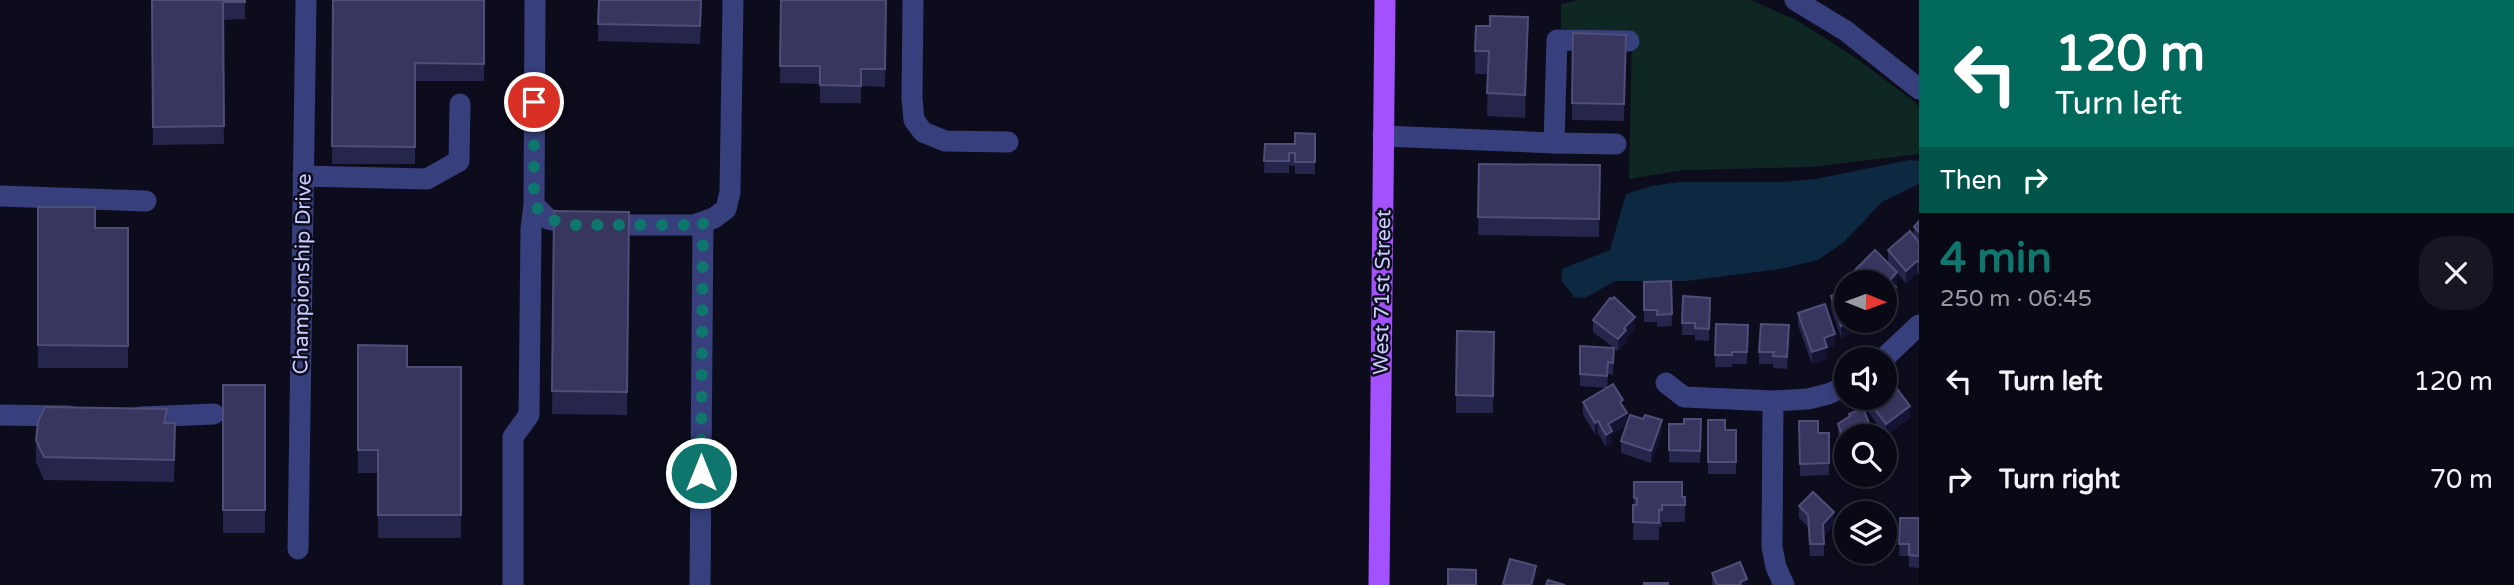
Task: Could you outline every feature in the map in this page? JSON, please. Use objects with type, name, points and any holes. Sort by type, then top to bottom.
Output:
[{"type":"main road","name":"West 71st Street","points":[[1379,585],[1385,0]]},
{"type":"street","name":"Championship Drive","points":[[298,548],[306,0]]},
{"type":"street","points":[[513,585],[513,437],[529,415],[535,0]]},
{"type":"street","points":[[534,205],[548,219],[575,225],[694,225],[714,218],[726,209],[730,192],[733,0]]},
{"type":"street","points":[[912,0],[914,120],[923,132],[945,141],[1008,142]]},
{"type":"street","points":[[1795,0],[1846,31],[1919,89]]},
{"type":"street","points":[[1555,143],[1557,40],[1629,41]]},
{"type":"street","points":[[303,176],[428,178],[459,161],[460,104]]},
{"type":"street","points":[[1383,136],[1616,144]]},
{"type":"street","points":[[0,196],[146,201]]},
{"type":"street","points":[[700,585],[703,222]]},
{"type":"street","points":[[1896,347],[1919,325]]},
{"type":"street","points":[[1666,383],[1684,397],[1773,401],[1808,399],[1834,390]]},
{"type":"street","points":[[1773,401],[1772,547],[1776,567],[1784,585]]},
{"type":"street","points":[[126,417],[167,418],[188,414],[214,414]]},
{"type":"street","points":[[0,415],[84,416]]},
{"type":"green space","points":[[1579,0],[1751,0],[1798,21],[1856,58],[1915,102],[1919,107],[1919,154],[1812,167],[1683,170],[1629,179],[1632,32],[1561,29],[1561,4]]},
{"type":"water","points":[[1910,160],[1919,161],[1919,184],[1882,202],[1844,242],[1818,260],[1780,269],[1686,281],[1615,281],[1585,298],[1574,297],[1562,281],[1562,269],[1610,250],[1626,194],[1652,186],[1680,182],[1782,182],[1816,179]]},
{"type":"building","points":[[152,0],[245,0],[223,2],[224,126],[153,127]]},
{"type":"building","points":[[333,0],[484,0],[484,64],[415,63],[415,147],[332,146]]},
{"type":"building","points":[[599,0],[701,0],[700,26],[598,24]]},
{"type":"building","points":[[781,0],[886,0],[885,69],[861,69],[861,86],[820,85],[820,66],[780,66]]},
{"type":"building","points":[[1490,16],[1528,17],[1525,95],[1487,93],[1489,51],[1475,51],[1476,26],[1490,26]]},
{"type":"building","points":[[1573,33],[1626,35],[1624,104],[1572,103]]},
{"type":"building","points":[[1295,133],[1315,134],[1315,162],[1295,162],[1295,153],[1289,153],[1289,161],[1264,161],[1265,144],[1295,144]]},
{"type":"building","points":[[1479,164],[1600,165],[1599,219],[1478,217]]},
{"type":"building","points":[[38,207],[95,207],[95,228],[128,228],[128,346],[38,345]]},
{"type":"building","points":[[554,211],[629,212],[627,392],[552,391]]},
{"type":"building","points":[[1910,231],[1919,242],[1919,262],[1906,271],[1888,250]]},
{"type":"building","points":[[1875,250],[1895,270],[1855,270]]},
{"type":"building","points":[[1671,281],[1672,314],[1657,315],[1657,310],[1644,310],[1644,282]]},
{"type":"building","points":[[1683,296],[1710,298],[1709,329],[1695,328],[1695,323],[1682,323]]},
{"type":"building","points":[[1614,297],[1635,317],[1618,339],[1593,320],[1610,298]]},
{"type":"building","points":[[1825,304],[1835,334],[1824,338],[1827,347],[1812,352],[1798,313]]},
{"type":"building","points":[[1716,324],[1748,325],[1747,352],[1715,355]]},
{"type":"building","points":[[1761,324],[1789,325],[1787,357],[1773,356],[1774,352],[1759,352]]},
{"type":"building","points":[[1457,331],[1494,332],[1493,396],[1456,395]]},
{"type":"building","points":[[358,345],[407,346],[407,367],[461,367],[461,515],[378,515],[378,450],[358,450]]},
{"type":"building","points":[[1580,346],[1614,348],[1613,363],[1608,362],[1607,376],[1580,374]]},
{"type":"building","points":[[1613,384],[1627,413],[1608,424],[1612,431],[1606,435],[1598,421],[1595,423],[1583,402]]},
{"type":"building","points":[[223,385],[265,385],[265,510],[223,510]]},
{"type":"building","points":[[1897,389],[1910,406],[1886,424],[1876,410],[1897,410]]},
{"type":"building","points":[[45,407],[167,409],[164,423],[175,423],[174,460],[44,457],[36,440],[38,422]]},
{"type":"building","points":[[1864,410],[1869,424],[1838,424],[1850,416],[1849,414]]},
{"type":"building","points":[[1630,415],[1643,419],[1645,415],[1662,420],[1651,451],[1621,441]]},
{"type":"building","points":[[1684,419],[1701,419],[1700,451],[1669,450],[1669,424],[1684,424]]},
{"type":"building","points":[[1708,420],[1725,420],[1725,430],[1736,430],[1736,462],[1708,462]]},
{"type":"building","points":[[1799,421],[1818,421],[1818,433],[1829,433],[1829,463],[1800,464]]},
{"type":"building","points":[[1634,482],[1682,482],[1685,505],[1662,505],[1662,510],[1659,510],[1659,523],[1633,522],[1633,505],[1637,505]]},
{"type":"building","points":[[1813,492],[1834,512],[1823,524],[1824,544],[1810,544],[1808,515],[1799,506]]},
{"type":"building","points":[[1900,518],[1919,518],[1919,556],[1909,555],[1909,544],[1899,544]]},
{"type":"building","points":[[1510,559],[1536,566],[1531,585],[1503,584]]},
{"type":"building","points":[[1740,562],[1747,579],[1740,582],[1741,585],[1717,585],[1712,573]]},
{"type":"building","points":[[1448,569],[1476,570],[1476,585],[1448,585]]},
{"type":"building","points":[[1548,580],[1565,585],[1546,585]]},
{"type":"building","points":[[1668,583],[1668,585],[1644,585]]},
{"type":"route","points":[[534,102],[534,205],[548,219],[575,225],[694,225],[703,222],[701,473]]}]
